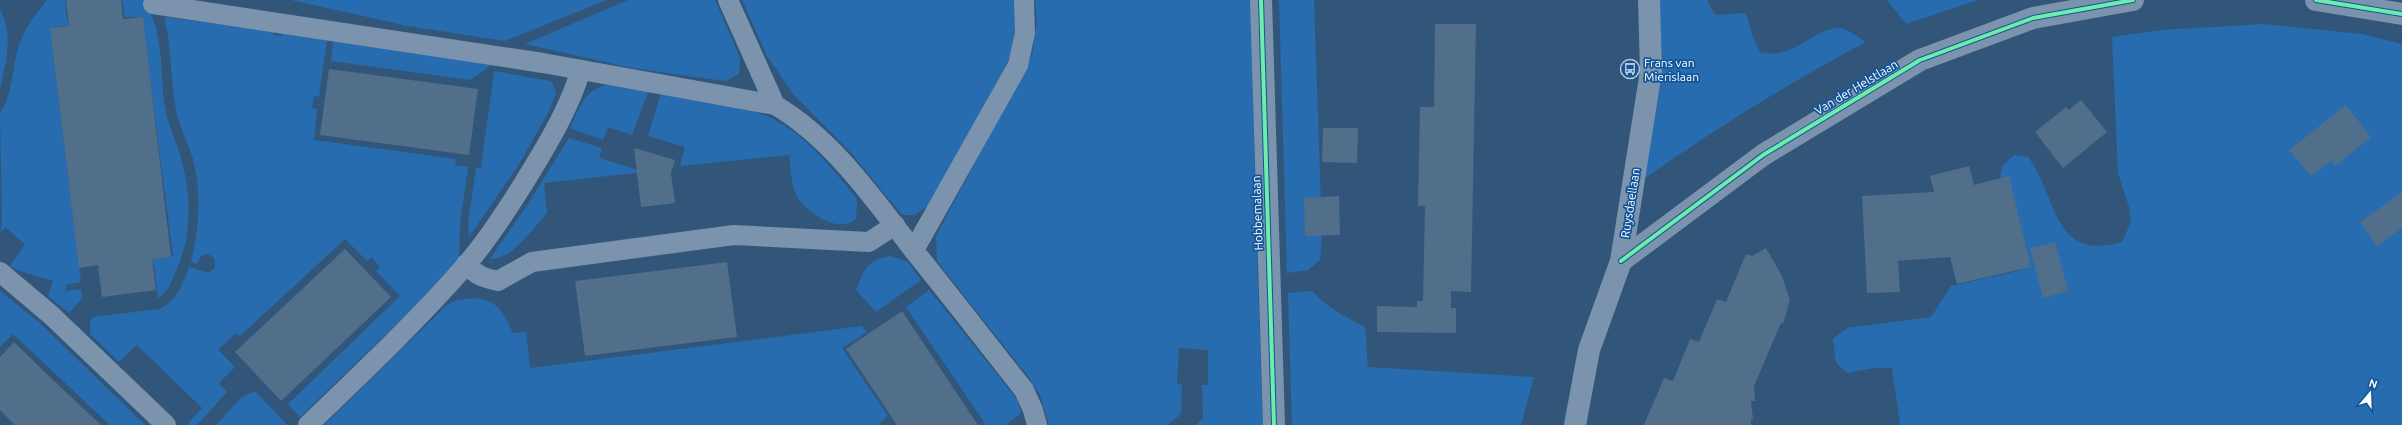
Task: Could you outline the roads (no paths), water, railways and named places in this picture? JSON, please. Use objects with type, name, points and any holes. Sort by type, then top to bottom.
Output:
[{"type":"street","name":"Hobbemalaan","points":[[1260,0],[1274,425]]},
{"type":"street","name":"Ruysdaellaan","points":[[1575,425],[1589,350],[1621,261],[1651,71],[1649,0]]},
{"type":"street","name":"Van der Helstlaan","points":[[1621,261],[1763,155],[1920,60],[2033,18],[2133,0]]},
{"type":"street","points":[[2316,0],[2402,14]]},
{"type":"lane","points":[[728,0],[775,105]]},
{"type":"lane","points":[[914,250],[1018,65],[1025,33],[1024,0]]},
{"type":"lane","points":[[153,4],[543,63],[775,105],[788,113],[816,136],[861,182],[1024,390],[1033,410],[1037,425]]},
{"type":"lane","points":[[308,425],[396,339],[466,264],[516,196],[552,136],[565,114],[581,70]]},
{"type":"lane","points":[[466,264],[479,275],[498,281],[532,262],[734,235],[869,242],[895,225]]},
{"type":"lane","points":[[0,272],[51,315],[166,425]]},
{"type":"place","name":"Frans van Mierislaan","points":[[1630,69]]}]
